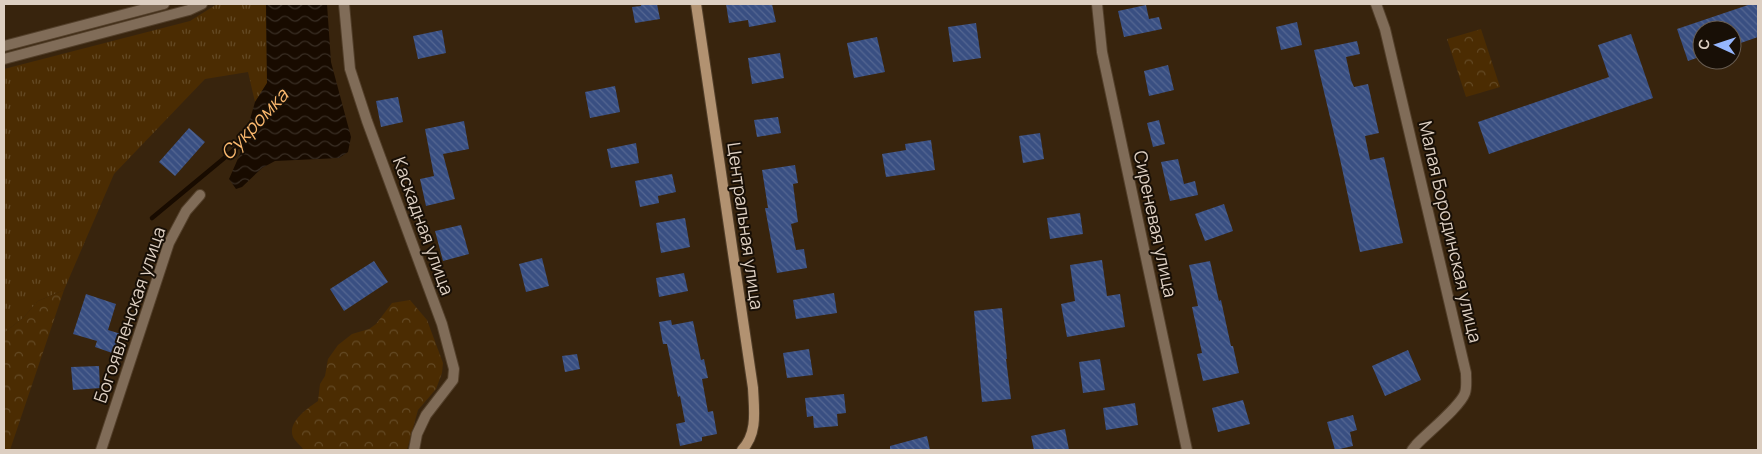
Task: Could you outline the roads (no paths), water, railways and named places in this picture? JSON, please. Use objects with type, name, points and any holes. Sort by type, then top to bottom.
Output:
[{"type":"street","points":[[4,46],[164,4]]},
{"type":"street","points":[[4,59],[189,10],[202,4]]},
{"type":"street","name":"Каскадная улица","points":[[344,4],[350,69],[367,121],[442,324],[454,369],[453,380],[426,415],[417,434],[414,450]]},
{"type":"street","name":"Центральная улица","points":[[696,4],[753,388],[755,415],[752,436],[742,450]]},
{"type":"street","name":"Сиреневая улица","points":[[1097,4],[1102,52],[1187,450]]},
{"type":"street","name":"Малая Бородинская улица","points":[[1376,4],[1385,29],[1466,373],[1467,384],[1465,394],[1458,404],[1412,450]]},
{"type":"street","name":"Богоявленская улица","points":[[101,450],[169,243],[186,211],[200,195]]},
{"type":"water","points":[[266,4],[327,4],[331,62],[351,137],[348,152],[339,158],[275,161],[262,168],[242,187],[236,189],[229,179],[240,154],[255,102],[267,83]]},
{"type":"waterway","name":"Сукромка","points":[[152,218],[247,138]]}]
